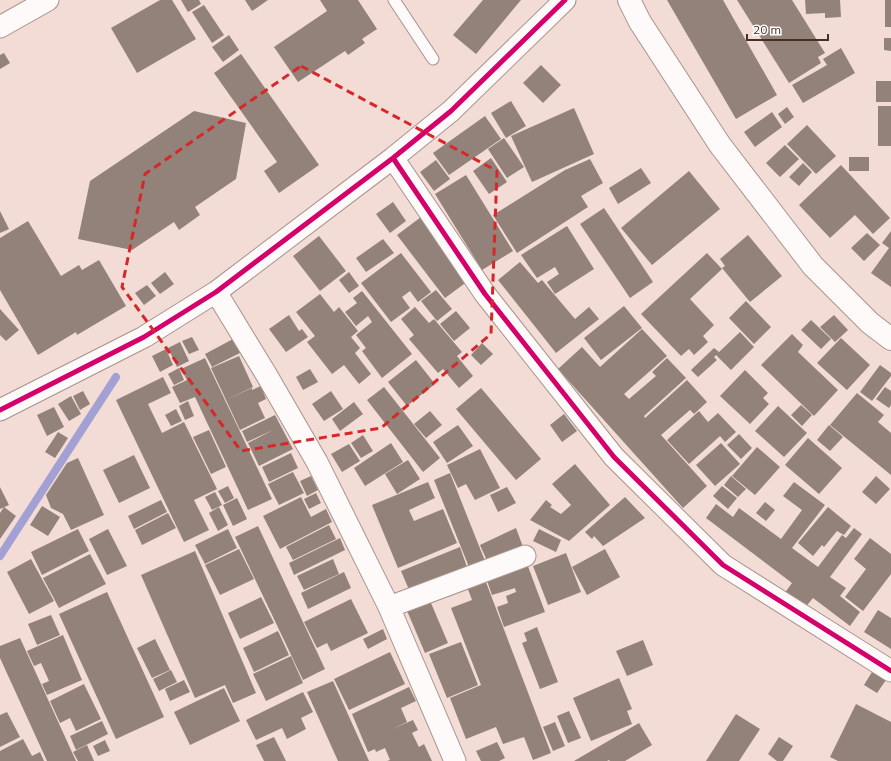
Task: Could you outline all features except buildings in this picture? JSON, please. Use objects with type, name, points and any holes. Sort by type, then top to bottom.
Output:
[{"type":"street","points":[[0,27],[48,0]]},
{"type":"street","points":[[0,410],[144,337],[216,292],[393,158],[451,111],[565,0]]},
{"type":"street","points":[[628,0],[640,22],[720,146],[813,266],[870,323],[891,339]]},
{"type":"street","points":[[393,158],[485,294],[614,457],[722,564],[891,670]]},
{"type":"street","points":[[216,292],[317,462],[389,607],[455,761]]},
{"type":"street","points":[[389,607],[525,556]]},
{"type":"lane","points":[[394,0],[433,59]]},
{"type":"highlighted area","points":[[301,66],[497,171],[491,334],[381,428],[241,451],[122,287],[145,174]]},
{"type":"waterway","points":[[0,556],[116,377]]},
{"type":"cycle path","points":[[0,410],[144,337],[216,292],[393,158],[451,111],[565,0]]},
{"type":"cycle path","points":[[393,158],[485,294],[614,457],[723,565],[891,671]]}]
